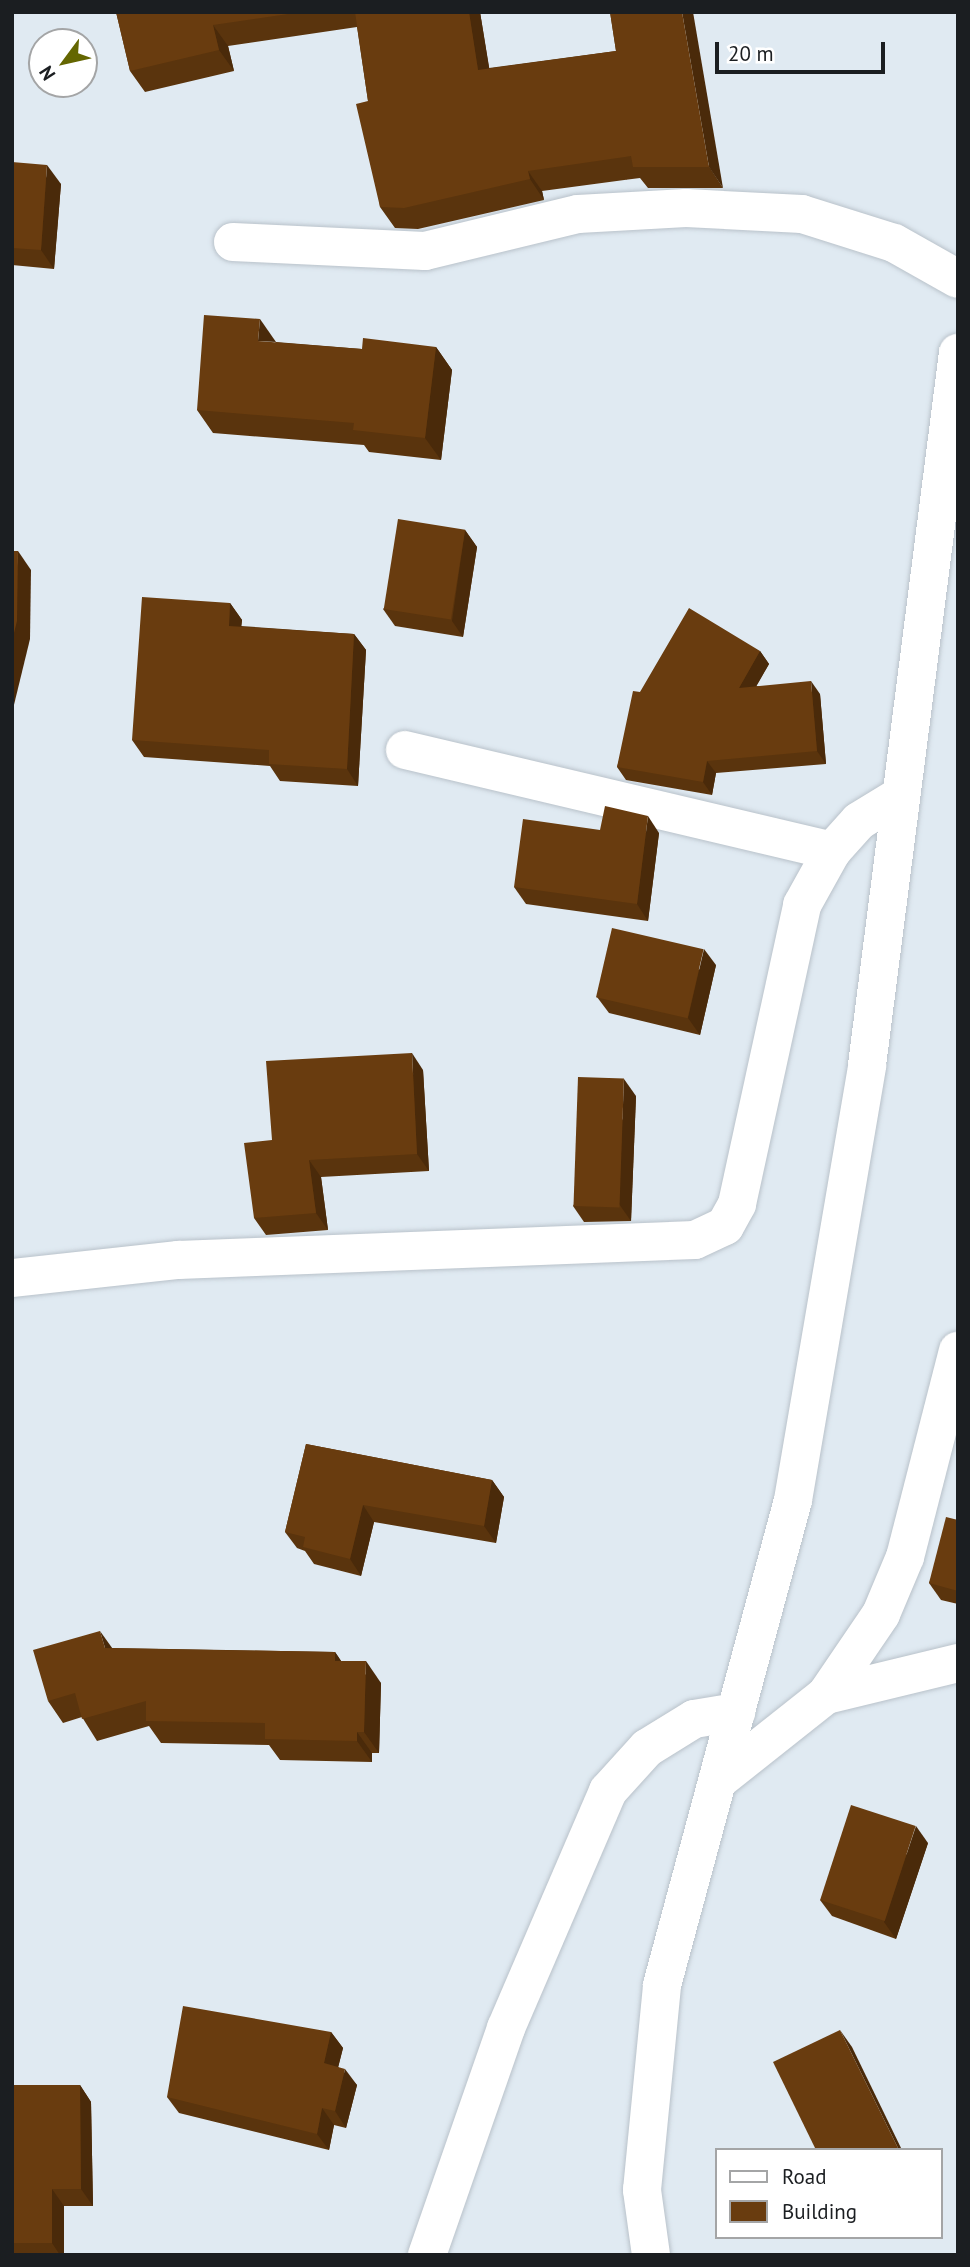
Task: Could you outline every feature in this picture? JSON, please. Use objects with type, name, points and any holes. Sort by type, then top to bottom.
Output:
[{"type":"street","points":[[233,242],[425,251],[578,214],[686,208],[776,212],[802,214],[894,243],[958,279]]},
{"type":"street","points":[[651,2255],[642,2190],[662,1984],[720,1779],[793,1500],[867,1065],[958,352]]},
{"type":"street","points":[[405,750],[832,850]]},
{"type":"street","points":[[12,1278],[178,1260],[695,1240],[725,1226],[737,1204],[803,905],[832,850],[859,821],[900,796]]},
{"type":"street","points":[[720,1779],[826,1695],[881,1614],[905,1557],[958,1352]]},
{"type":"street","points":[[826,1695],[958,1663]]},
{"type":"street","points":[[427,2255],[506,2028],[608,1791],[647,1748],[694,1719],[736,1712]]},
{"type":"building","points":[[116,12],[302,12],[213,25],[219,50],[130,71]]},
{"type":"building","points":[[355,12],[469,12],[478,70],[616,51],[610,12],[682,12],[709,167],[633,167],[631,156],[528,171],[530,179],[404,208],[380,207],[356,104],[368,101]]},
{"type":"building","points":[[12,162],[47,165],[41,250],[12,248]]},
{"type":"building","points":[[204,315],[260,319],[258,341],[362,349],[363,338],[436,347],[425,438],[353,430],[354,423],[197,410]]},
{"type":"building","points":[[398,519],[465,530],[451,620],[384,609]]},
{"type":"building","points":[[12,551],[18,551],[17,621],[12,641]]},
{"type":"building","points":[[142,597],[230,603],[229,626],[354,634],[347,769],[269,764],[269,750],[132,740]]},
{"type":"building","points":[[689,608],[760,651],[739,688],[811,681],[817,751],[707,761],[703,782],[617,767],[633,691],[640,692]]},
{"type":"building","points":[[605,806],[648,816],[637,904],[514,887],[523,819],[600,830]]},
{"type":"building","points":[[612,928],[704,949],[688,1018],[596,997]]},
{"type":"building","points":[[412,1053],[417,1154],[309,1160],[316,1213],[254,1218],[244,1143],[272,1140],[266,1061]]},
{"type":"building","points":[[578,1077],[624,1079],[619,1208],[573,1206]]},
{"type":"building","points":[[306,1444],[492,1480],[484,1526],[363,1505],[350,1559],[303,1547],[305,1537],[285,1532]]},
{"type":"building","points":[[946,1517],[958,1520],[958,1591],[929,1583]]},
{"type":"building","points":[[100,1631],[105,1648],[335,1652],[335,1661],[366,1661],[364,1732],[357,1732],[357,1741],[265,1739],[265,1723],[146,1721],[146,1701],[82,1719],[75,1693],[48,1701],[33,1650]]},
{"type":"building","points":[[851,1805],[916,1826],[885,1921],[820,1900]]},
{"type":"building","points":[[183,2006],[331,2032],[324,2063],[345,2069],[335,2111],[322,2108],[317,2134],[167,2097]]},
{"type":"building","points":[[840,2030],[898,2148],[815,2148],[773,2062]]},
{"type":"building","points":[[12,2085],[80,2085],[81,2189],[52,2189],[52,2243],[12,2243]]}]
